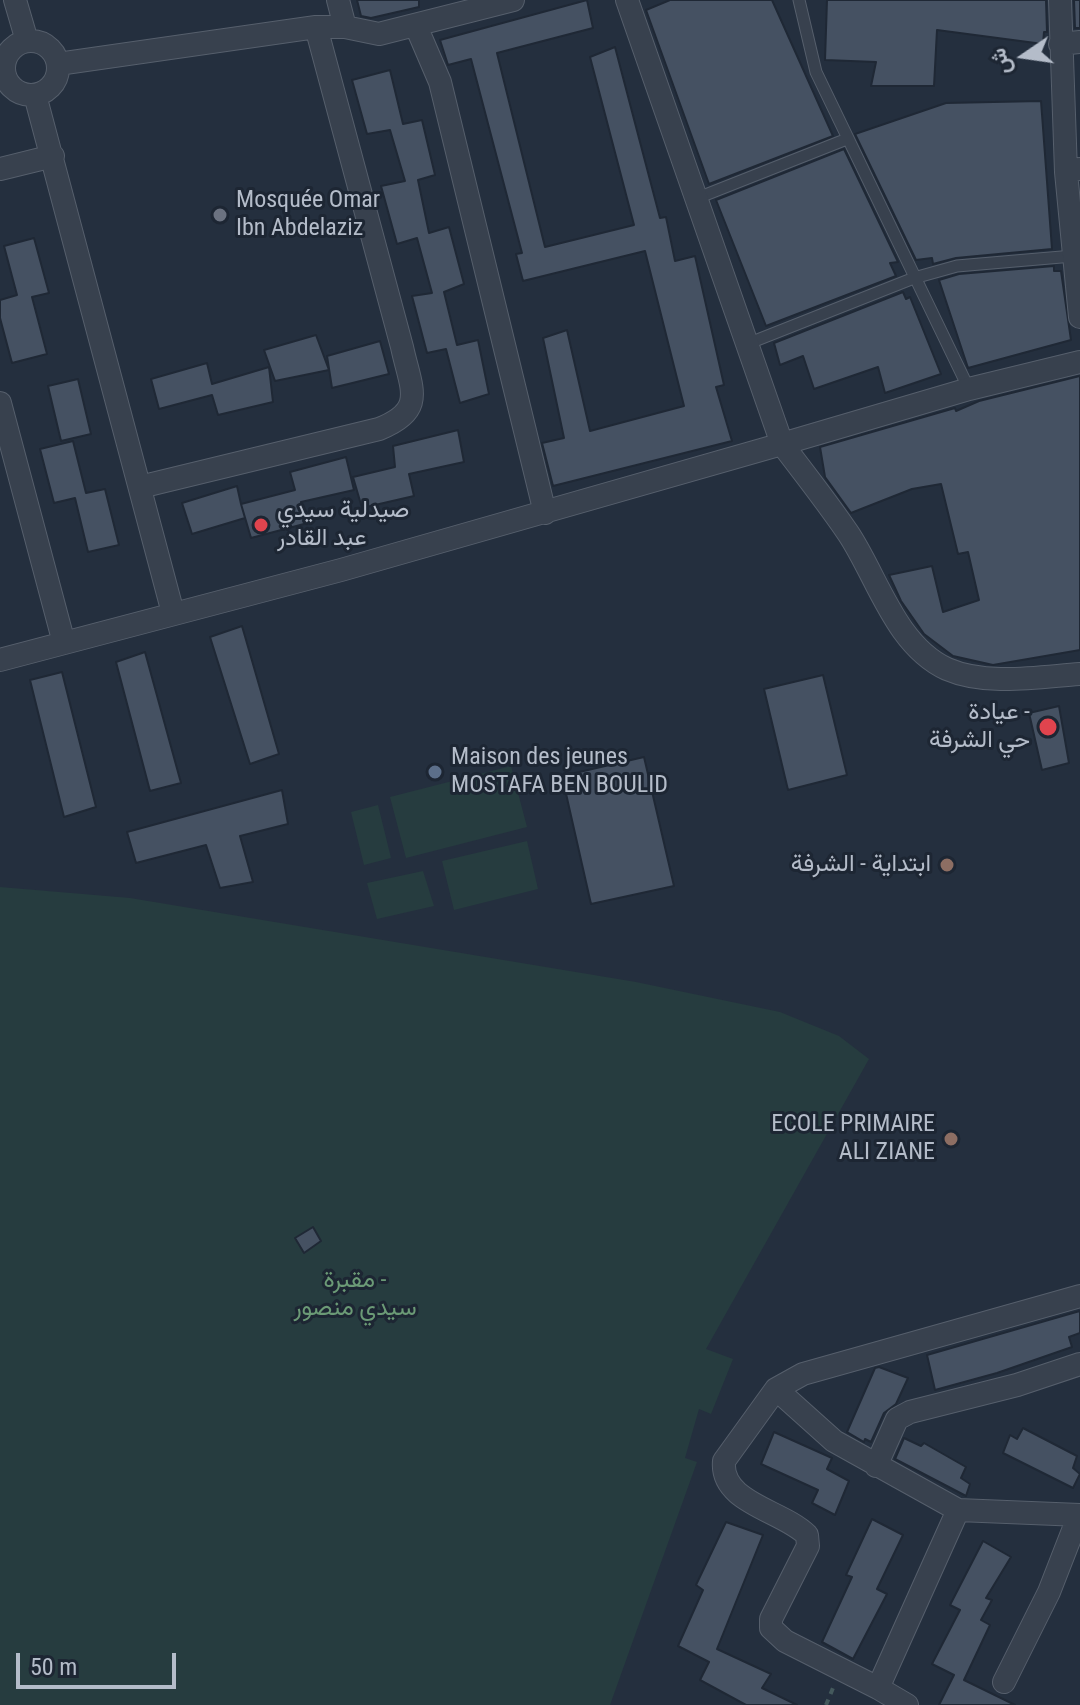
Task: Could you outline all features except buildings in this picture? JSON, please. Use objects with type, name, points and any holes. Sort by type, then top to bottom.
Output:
[{"type":"street","points":[[15,0],[27,41]]},
{"type":"street","points":[[338,0],[345,27]]},
{"type":"street","points":[[58,64],[316,27],[345,27],[379,34],[513,0]]},
{"type":"street","points":[[627,0],[694,200],[782,444],[849,535],[886,603],[930,658],[965,675],[989,678],[1080,674]]},
{"type":"street","points":[[1060,0],[1070,43],[1073,256],[1080,317]]},
{"type":"street","points":[[416,26],[440,82],[545,513]]},
{"type":"street","points":[[140,487],[379,429],[400,421],[409,412],[412,396],[402,347],[316,27]]},
{"type":"street","points":[[27,41],[41,43],[53,51],[58,64],[56,78],[48,89],[35,95],[21,93],[10,85],[2,72],[6,58],[15,47],[27,41]]},
{"type":"street","points":[[35,95],[173,613]]},
{"type":"street","points":[[0,169],[53,156]]},
{"type":"street","points":[[0,660],[545,513],[969,389],[1080,362]]},
{"type":"street","points":[[0,403],[9,475],[64,643]]},
{"type":"street","points":[[907,1705],[785,1641],[771,1628],[771,1619],[808,1546],[807,1535],[791,1521],[734,1492],[723,1474],[724,1461],[776,1389],[811,1371],[1080,1296]]},
{"type":"street","points":[[876,1466],[897,1419],[910,1412],[1017,1385],[1080,1364]]},
{"type":"street","points":[[776,1389],[834,1441],[958,1510],[1079,1515],[1049,1592],[1004,1682]]},
{"type":"street","points":[[878,1688],[958,1510]]},
{"type":"lane","points":[[799,0],[816,72],[969,389]]},
{"type":"lane","points":[[694,200],[847,139]]},
{"type":"lane","points":[[747,344],[914,278],[957,266],[1073,256]]},
{"type":"green space","points":[[511,766],[527,827],[406,858],[390,797]]},
{"type":"green space","points":[[378,805],[391,858],[364,865],[351,812]]},
{"type":"green space","points":[[527,841],[538,889],[454,910],[442,861]]},
{"type":"green space","points":[[423,871],[434,906],[377,919],[367,883]]},
{"type":"green space","name":"مقبرة - سيدي منصور","points":[[0,887],[130,898],[636,982],[780,1012],[839,1036],[869,1059],[706,1349],[733,1359],[711,1414],[699,1409],[685,1458],[697,1462],[610,1705],[0,1705]]},
{"type":"place","name":"Mosquée Omar Ibn Abdelaziz","points":[[220,215]]},
{"type":"place","name":"صيدلية سيدي عبد القادر","points":[[261,525]]},
{"type":"place","name":"عيادة - حي الشرفة","points":[[1048,727]]},
{"type":"place","name":"Maison des jeunes MOSTAFA BEN BOULID","points":[[435,772]]},
{"type":"place","name":"ابتداية - الشرفة","points":[[947,865]]},
{"type":"place","name":"ECOLE PRIMAIRE ALI ZIANE","points":[[951,1139]]}]
